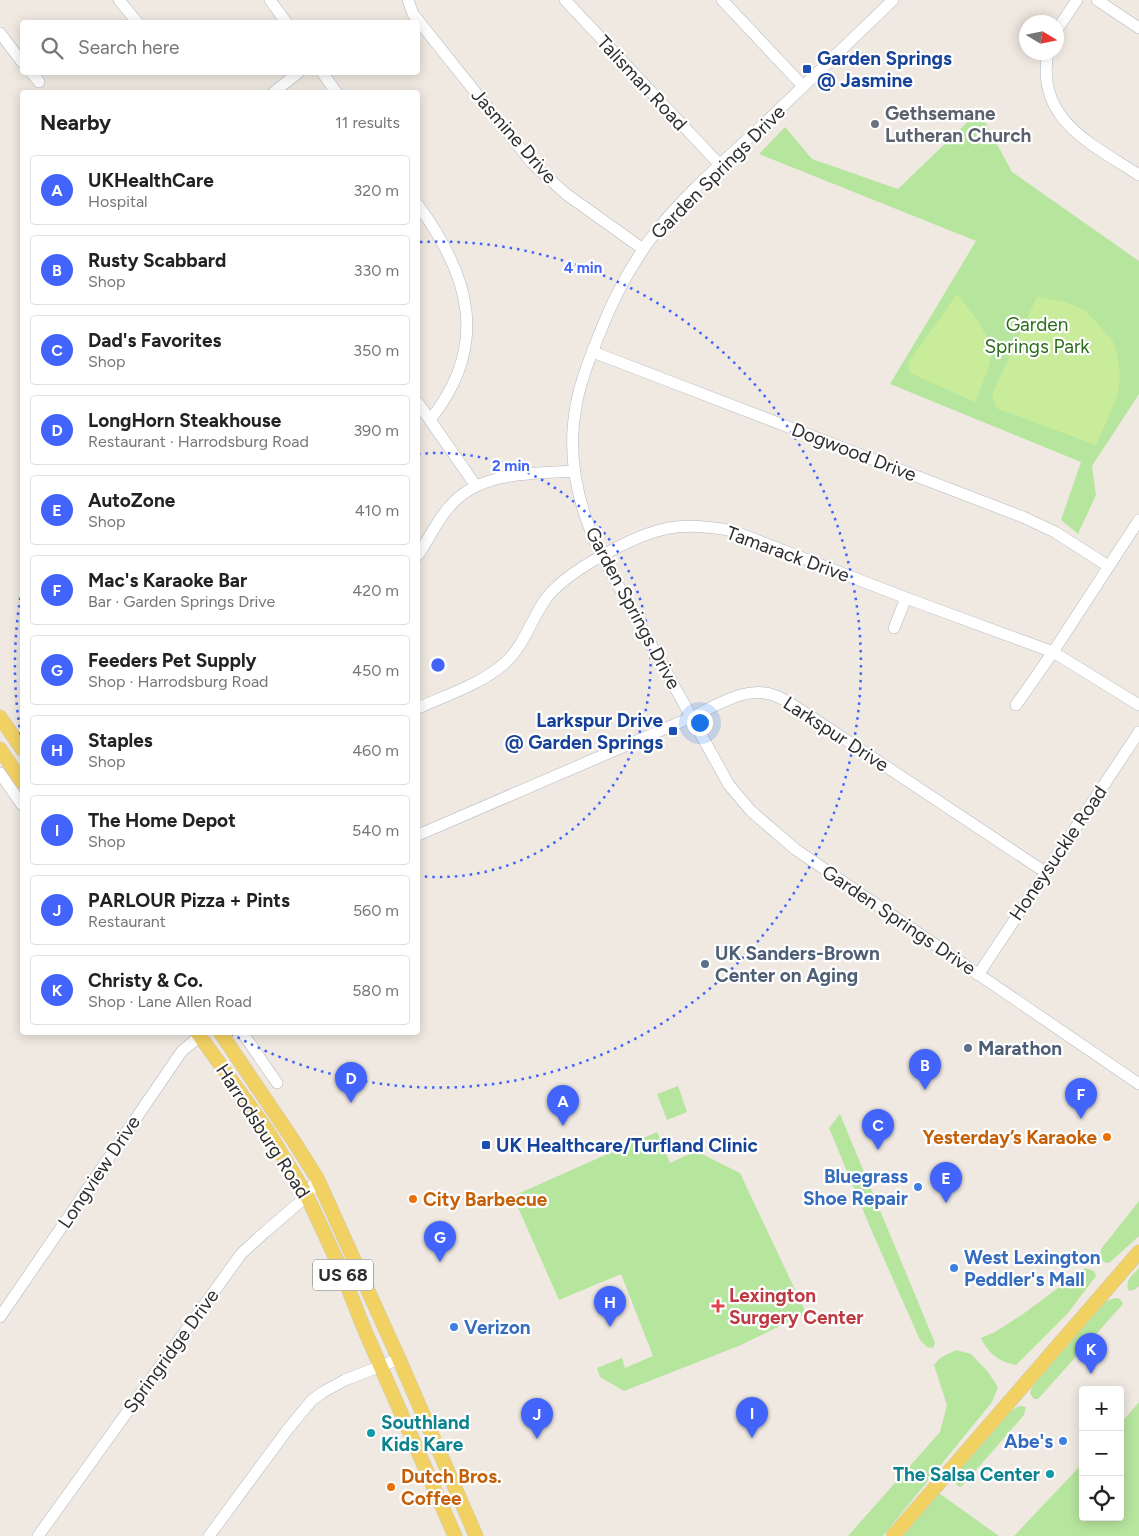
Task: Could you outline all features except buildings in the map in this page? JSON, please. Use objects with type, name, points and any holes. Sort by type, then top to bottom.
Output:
[{"type":"main road","points":[[0,716],[20,746]]},
{"type":"main road","points":[[0,749],[10,774]]},
{"type":"main road","name":"Harrodsburg Road","points":[[201,1035],[266,1130],[307,1196],[338,1263],[455,1536]]},
{"type":"main road","name":"Harrodsburg Road","points":[[222,1035],[317,1178],[476,1536]]},
{"type":"main road","points":[[893,1536],[1139,1252]]},
{"type":"street","points":[[119,0],[135,20]]},
{"type":"street","points":[[270,0],[285,20]]},
{"type":"street","name":"Jasmine Drive","points":[[408,0],[413,14],[418,20]]},
{"type":"street","name":"Talisman Road","points":[[565,0],[720,165]]},
{"type":"street","points":[[722,0],[803,86]]},
{"type":"street","points":[[1064,19],[1077,0]]},
{"type":"street","points":[[1097,0],[1139,28]]},
{"type":"street","name":"Garden Springs Drive","points":[[885,3],[803,86],[671,214],[643,249],[618,289],[583,376],[575,409],[574,471],[586,520],[602,556],[729,785],[750,811],[803,855],[1139,1084]]},
{"type":"street","name":"Jasmine Drive","points":[[420,23],[532,163],[566,194],[643,249]]},
{"type":"street","points":[[0,33],[20,59]]},
{"type":"street","points":[[1047,60],[1046,74],[1050,96],[1061,118],[1090,143],[1139,175]]},
{"type":"street","points":[[33,75],[39,82]]},
{"type":"street","points":[[276,90],[294,75]]},
{"type":"street","points":[[324,75],[335,90]]},
{"type":"street","points":[[420,208],[444,245],[460,286],[468,324],[467,338],[460,368],[444,402],[430,420]]},
{"type":"street","name":"Dogwood Drive","points":[[593,352],[1023,517],[1049,529],[1108,566]]},
{"type":"street","points":[[420,406],[476,486]]},
{"type":"street","points":[[420,552],[450,506],[476,486],[488,481],[517,476],[574,471]]},
{"type":"street","points":[[1016,705],[1139,520]]},
{"type":"street","name":"Tamarack Drive","points":[[420,707],[476,682],[496,670],[515,652],[549,594],[568,577],[602,556],[637,538],[671,527],[714,527],[751,537],[906,598],[1053,652],[1139,705]]},
{"type":"street","points":[[894,628],[906,598]]},
{"type":"street","name":"Larkspur Drive","points":[[420,834],[749,692],[775,695],[807,714],[1045,872]]},
{"type":"street","name":"Honeysuckle Road","points":[[978,975],[1139,732]]},
{"type":"street","points":[[10,774],[20,800]]},
{"type":"street","name":"Longview Drive","points":[[0,1316],[182,1051],[199,1035]]},
{"type":"street","points":[[244,1035],[277,1083]]},
{"type":"street","name":"Springridge Drive","points":[[38,1536],[241,1254],[307,1196],[317,1178]]},
{"type":"street","points":[[209,1536],[288,1429],[312,1400],[345,1380],[399,1359]]},
{"type":"green space","name":"Garden Springs Park","points":[[979,111],[1012,172],[1139,261],[1139,394],[1092,466],[1096,495],[1078,534],[1061,520],[1081,462],[890,384],[976,241],[759,154],[785,127],[812,159],[898,189]]},
{"type":"green space","points":[[957,294],[980,324],[991,350],[988,369],[975,402],[910,373],[908,363]]},
{"type":"green space","points":[[1037,297],[1065,302],[1085,310],[1112,340],[1117,354],[1120,376],[1118,395],[1096,445],[996,408],[992,394]]},
{"type":"green space","points":[[678,1086],[687,1112],[667,1120],[657,1094]]},
{"type":"green space","points":[[840,1114],[935,1343],[933,1348],[927,1347],[920,1340],[829,1128]]},
{"type":"green space","points":[[657,1132],[670,1163],[696,1151],[740,1173],[806,1313],[741,1345],[624,1391],[600,1377],[597,1368],[622,1358],[625,1368],[653,1356],[621,1274],[559,1300],[513,1196]]},
{"type":"green space","points":[[1139,1201],[1139,1236],[1109,1263],[1104,1262],[1100,1258],[1101,1249]]},
{"type":"green space","points":[[1085,1268],[1094,1271],[1096,1276],[1068,1313],[1016,1365],[1000,1359],[987,1349],[981,1338],[995,1332],[1023,1314]]},
{"type":"green space","points":[[1139,1268],[1139,1286],[1129,1291],[1128,1281]]},
{"type":"green space","points":[[1115,1298],[1120,1299],[1123,1304],[1038,1399],[1034,1399],[1030,1393],[1034,1382],[1106,1301]]},
{"type":"green space","points":[[956,1350],[971,1354],[988,1372],[998,1387],[992,1402],[883,1536],[848,1536],[940,1432],[947,1405],[934,1365],[940,1358]]},
{"type":"green space","points":[[1139,1402],[1139,1536],[1014,1536],[1079,1467],[1079,1521],[1124,1521],[1124,1419]]},
{"type":"green space","points":[[1022,1406],[1026,1407],[1024,1415],[963,1485],[960,1487],[956,1484],[955,1479],[958,1470],[1008,1413]]},
{"type":"green space","points":[[933,1489],[999,1536],[893,1536]]},
{"type":"place","name":"Garden Springs @ Jasmine","points":[[807,69]]},
{"type":"place","name":"Gethsemane Lutheran Church","points":[[875,124]]},
{"type":"place","name":"Larkspur Drive @ Garden Springs","points":[[673,731]]},
{"type":"place","name":"UK Sanders-Brown Center on Aging","points":[[705,964]]},
{"type":"place","name":"Marathon","points":[[968,1048]]},
{"type":"place","name":"Rusty Scabbard","points":[[925,1090]]},
{"type":"place","name":"LongHorn Steakhouse","points":[[351,1103]]},
{"type":"place","name":"Mac's Karaoke Bar","points":[[1081,1119]]},
{"type":"place","name":"UKHealthCare","points":[[563,1126]]},
{"type":"place","name":"Yesterday’s Karaoke","points":[[1107,1137]]},
{"type":"place","name":"UK Healthcare/Turfland Clinic","points":[[486,1145]]},
{"type":"place","name":"Dad's Favorites","points":[[878,1150]]},
{"type":"place","name":"Bluegrass Shoe Repair","points":[[918,1187]]},
{"type":"place","name":"City Barbecue","points":[[413,1199]]},
{"type":"place","name":"AutoZone","points":[[946,1203]]},
{"type":"place","name":"Feeders Pet Supply","points":[[440,1262]]},
{"type":"place","name":"West Lexington Peddler's Mall","points":[[954,1268]]},
{"type":"place","name":"Lexington Surgery Center","points":[[718,1306]]},
{"type":"place","name":"Verizon","points":[[454,1327]]},
{"type":"place","name":"Staples","points":[[610,1327]]},
{"type":"place","name":"Christy & Co.","points":[[1091,1374]]},
{"type":"place","name":"Southland Kids Kare","points":[[371,1433]]},
{"type":"place","name":"The Home Depot","points":[[752,1438]]},
{"type":"place","name":"PARLOUR Pizza + Pints","points":[[537,1439]]},
{"type":"place","name":"Abe's","points":[[1063,1441]]},
{"type":"place","name":"The Salsa Center","points":[[1050,1474]]},
{"type":"place","name":"Dutch Bros. Coffee","points":[[391,1487]]}]
